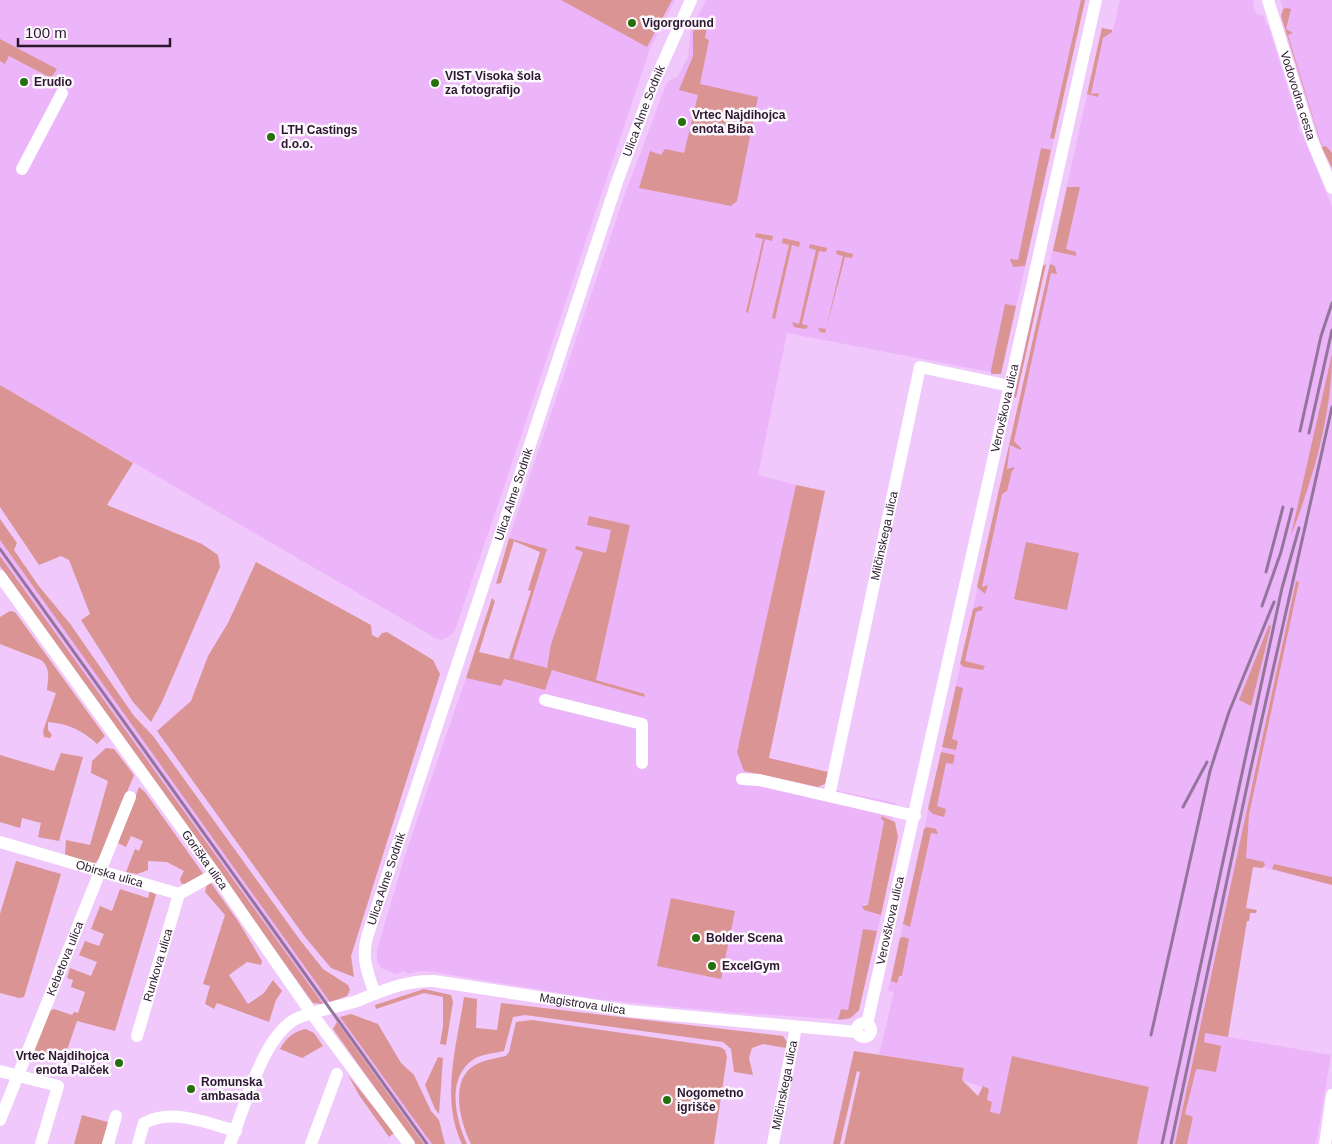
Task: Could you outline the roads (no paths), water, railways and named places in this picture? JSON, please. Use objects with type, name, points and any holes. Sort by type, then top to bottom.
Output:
[{"type":"street","name":"Ulica Alme Sodnik","points":[[375,994],[365,963],[364,946],[367,936],[619,175],[652,85],[691,0]]},
{"type":"street","name":"Verovškova ulica","points":[[862,1028],[915,816],[1096,0]]},
{"type":"street","name":"Vodovodna cesta","points":[[1268,0],[1313,144],[1332,188]]},
{"type":"street","points":[[22,169],[62,93]]},
{"type":"street","name":"Milčinskega ulica","points":[[829,796],[920,367],[1010,386]]},
{"type":"street","name":"Goriška ulica","points":[[0,576],[4,592],[215,874],[312,1014],[409,1144]]},
{"type":"street","points":[[545,700],[642,724],[642,763]]},
{"type":"street","points":[[742,779],[829,796],[915,816]]},
{"type":"street","name":"Kebetova ulica","points":[[0,1120],[102,871],[130,797]]},
{"type":"street","name":"Obirska ulica","points":[[0,842],[179,894]]},
{"type":"street","points":[[179,894],[215,874]]},
{"type":"street","name":"Runkova ulica","points":[[137,1036],[179,894]]},
{"type":"street","name":"Magistrova ulica","points":[[230,1144],[271,1043],[282,1030],[296,1019],[331,1010],[405,983],[434,981],[586,1006],[796,1027],[862,1028]]},
{"type":"street","name":"Milčinskega ulica","points":[[773,1144],[796,1027]]},
{"type":"street","points":[[0,1071],[58,1086],[42,1144]]},
{"type":"street","points":[[311,1144],[338,1074]]},
{"type":"street","points":[[1325,1144],[1332,1095]]},
{"type":"street","points":[[108,1144],[116,1116]]},
{"type":"street","points":[[138,1144],[144,1123],[156,1117],[170,1116],[195,1119],[236,1131]]},
{"type":"railway","points":[[1300,431],[1321,336],[1332,303]]},
{"type":"railway","points":[[1309,433],[1332,330]]},
{"type":"railway","points":[[1171,1144],[1250,772],[1332,407]]},
{"type":"railway","points":[[1266,572],[1283,507]]},
{"type":"railway","points":[[1262,606],[1281,552],[1292,509]]},
{"type":"railway","points":[[1162,1144],[1282,588],[1299,528]]},
{"type":"railway","points":[[0,549],[427,1144]]},
{"type":"railway","points":[[1151,1035],[1210,771],[1229,712],[1274,602]]},
{"type":"railway","points":[[1183,807],[1207,762]]},
{"type":"place","name":"Vigorground","points":[[632,23]]},
{"type":"place","name":"Erudio","points":[[24,82]]},
{"type":"place","name":"VIST Visoka šola za fotografijo","points":[[435,83]]},
{"type":"place","name":"Vrtec Najdihojca enota Biba","points":[[682,122]]},
{"type":"place","name":"LTH Castings d.o.o.","points":[[271,137]]},
{"type":"place","name":"Bolder Scena","points":[[696,938]]},
{"type":"place","name":"ExcelGym","points":[[712,966]]},
{"type":"place","name":"Vrtec Najdihojca enota Palček","points":[[119,1063]]},
{"type":"place","name":"Romunska ambasada","points":[[191,1089]]},
{"type":"place","name":"Nogometno igrišče","points":[[667,1100]]}]
